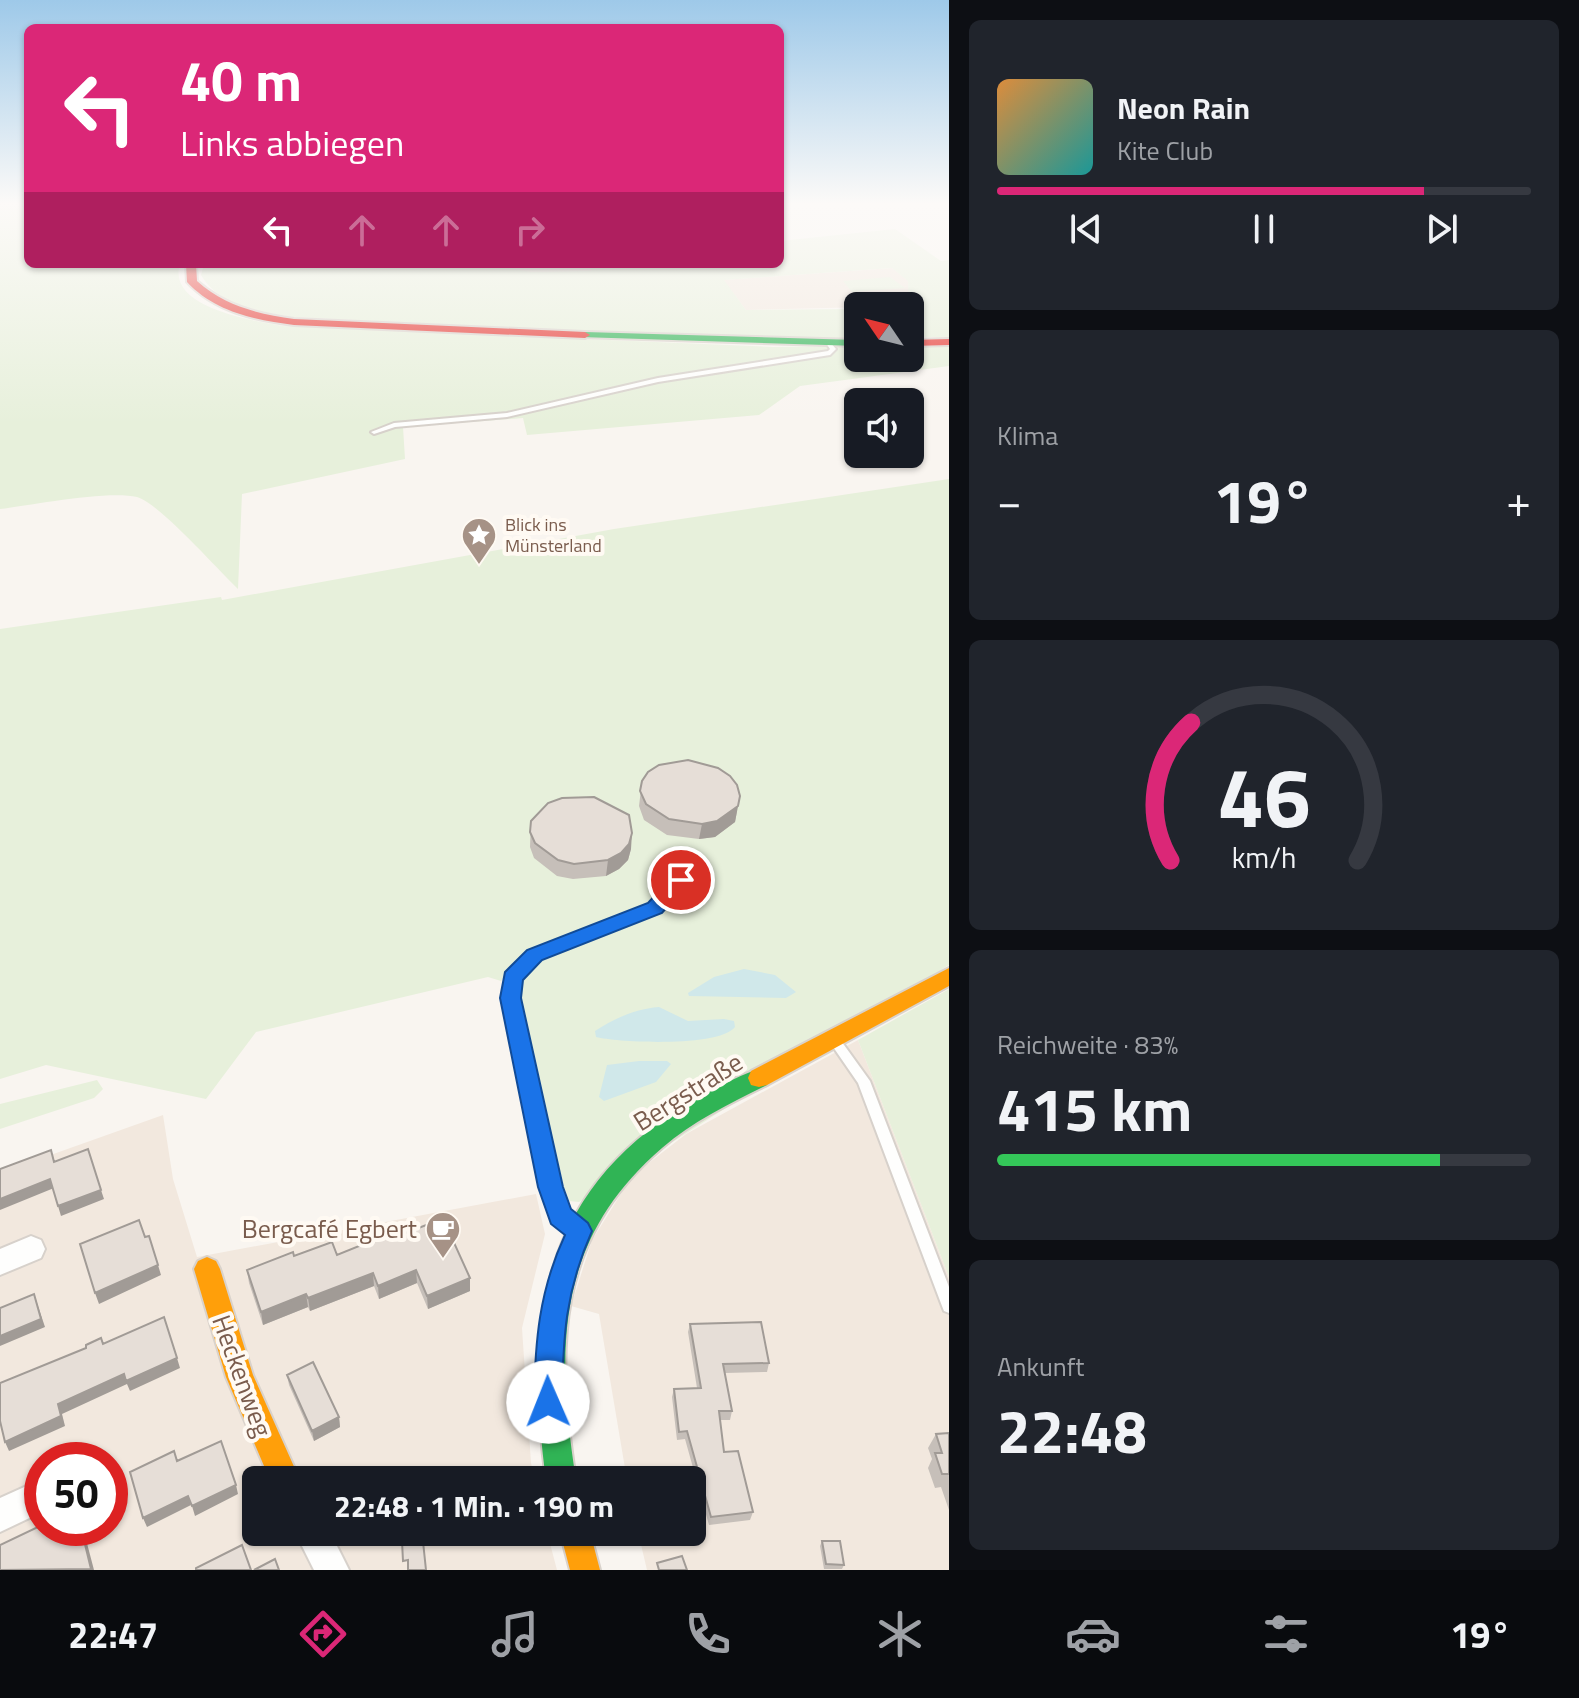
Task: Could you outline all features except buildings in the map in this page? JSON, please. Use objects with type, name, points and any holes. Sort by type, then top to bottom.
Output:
[{"type":"main road","points":[[192,277],[192,282],[210,299],[274,319],[357,326],[684,340],[844,343]]},
{"type":"main road","points":[[924,343],[949,342]]},
{"type":"main road","name":"Bergstraße","points":[[558,1466],[549,1425],[547,1379],[549,1333],[563,1268],[579,1231],[626,1165],[650,1143],[720,1098],[949,976]]},
{"type":"main road","name":"Heckenweg","points":[[207,1269],[227,1346],[264,1442],[277,1466]]},
{"type":"main road","points":[[579,1546],[585,1570]]},
{"type":"street","points":[[0,1262],[31,1249]]},
{"type":"street","points":[[0,1515],[24,1504]]},
{"type":"street","points":[[319,1546],[332,1570]]},
{"type":"lane","points":[[374,432],[394,425],[507,415],[658,380],[830,353],[833,349],[829,343]]},
{"type":"lane","points":[[579,1231],[560,1216],[551,1187],[510,998],[512,978],[535,955],[655,908],[681,880]]},
{"type":"lane","points":[[833,1039],[864,1081],[949,1306]]},
{"type":"shaded area","points":[[904,277],[908,280],[909,292],[844,292],[844,308],[746,310],[723,280]]},
{"type":"shaded area","points":[[858,1040],[949,1277],[949,1570],[647,1570],[641,1546],[706,1546],[706,1466],[625,1466],[599,1314],[571,1306],[592,1240],[632,1176],[686,1134]]},
{"type":"shaded area","points":[[163,1115],[173,1179],[197,1257],[536,1194],[545,1234],[522,1328],[532,1466],[242,1466],[242,1546],[551,1546],[557,1570],[0,1570],[0,1173]]},
{"type":"green space","points":[[0,277],[179,277],[186,292],[216,310],[283,326],[773,347],[844,346],[844,372],[904,372],[800,386],[759,415],[527,435],[523,418],[403,427],[405,459],[242,494],[238,589],[147,502],[124,495],[0,509]]},
{"type":"green space","points":[[203,277],[762,277],[724,280],[746,310],[844,309],[844,338],[737,338],[292,317],[241,305],[219,294]]},
{"type":"green space","points":[[890,277],[905,288],[852,292],[843,281]]},
{"type":"green space","points":[[903,277],[949,277],[949,337],[924,337],[924,292],[908,292],[908,281]]},
{"type":"green space","points":[[924,345],[949,345],[949,366],[924,369]]},
{"type":"green space","points":[[949,479],[949,965],[579,1202],[569,1201],[564,1187],[518,1000],[521,983],[528,970],[555,954],[548,942],[530,950],[501,981],[488,977],[256,1032],[206,1099],[46,1065],[0,1079],[0,629],[221,597],[222,600],[614,529]]},
{"type":"green space","points":[[949,989],[949,1277],[858,1040]]},
{"type":"green space","points":[[97,1080],[103,1089],[94,1098],[0,1129],[0,1104]]},
{"type":"water","points":[[744,969],[775,975],[796,992],[786,998],[689,996],[688,993],[714,977]]},
{"type":"water","points":[[659,1007],[688,1021],[724,1019],[734,1021],[735,1027],[726,1033],[691,1041],[647,1042],[596,1037],[595,1031],[618,1018]]},
{"type":"water","points":[[667,1061],[671,1064],[656,1082],[604,1101],[599,1097],[607,1065]]},
{"type":"traffic: fast","points":[[585,335],[844,343]]},
{"type":"traffic: fast","points":[[559,1466],[551,1385],[552,1339],[558,1295],[570,1252],[590,1212],[618,1174],[654,1140],[692,1114],[759,1078]]},
{"type":"traffic: slow","points":[[759,1078],[949,976]]},
{"type":"traffic: slow","points":[[207,1269],[240,1377],[279,1466]]},
{"type":"traffic: slow","points":[[579,1546],[585,1570]]},
{"type":"traffic: jam","points":[[192,277],[192,282],[214,299],[239,311],[266,318],[294,322],[585,335]]},
{"type":"traffic: jam","points":[[924,343],[949,342]]},
{"type":"place","name":"Blick ins Münsterland","points":[[479,566]]},
{"type":"place","name":"Bergcafé Egbert","points":[[443,1260]]},
{"type":"route","points":[[548,1402],[549,1333],[563,1268],[579,1231],[560,1216],[551,1187],[510,998],[512,978],[535,955],[655,908],[681,880]]}]
